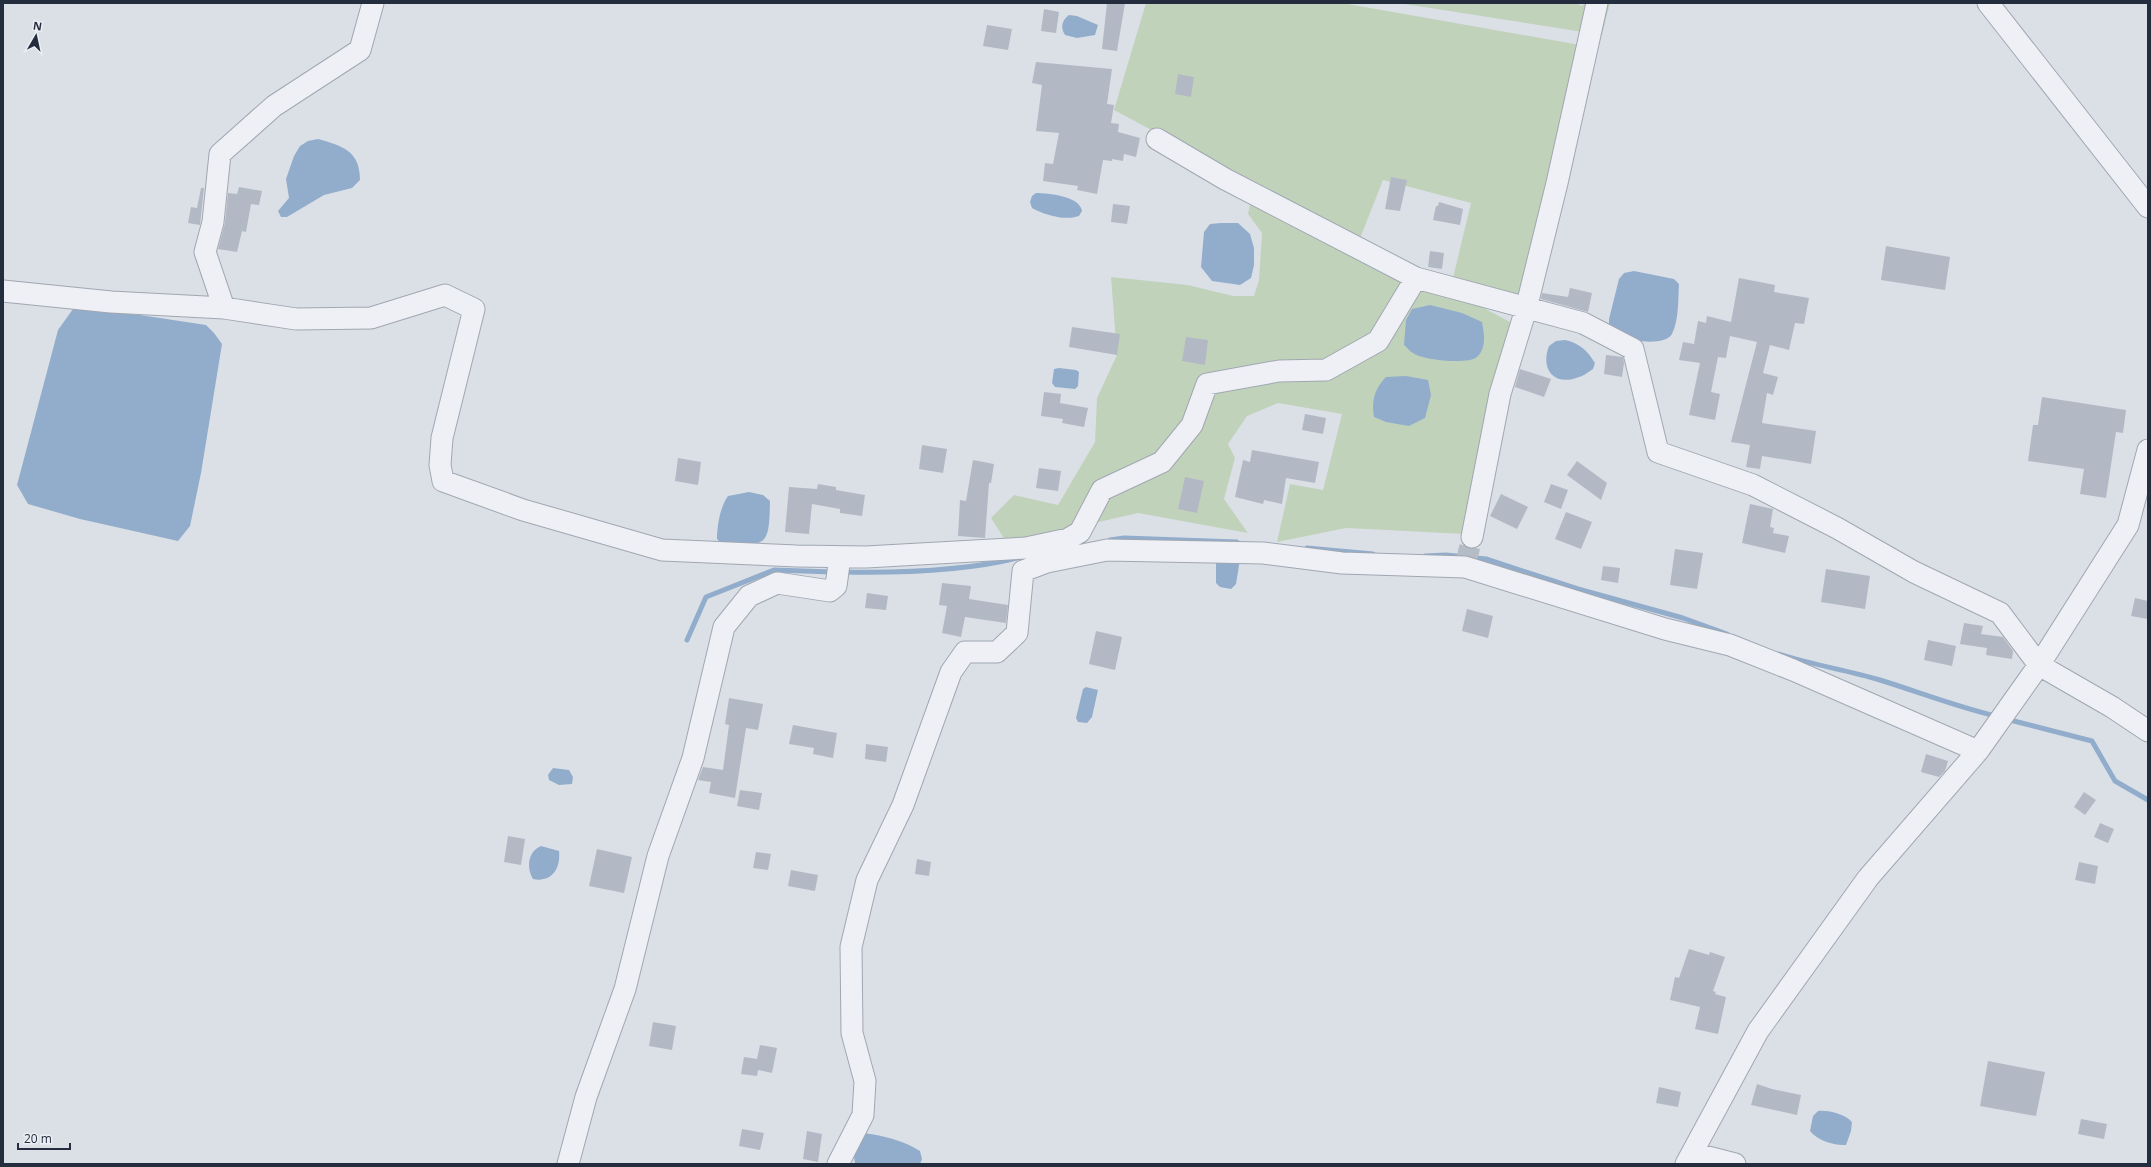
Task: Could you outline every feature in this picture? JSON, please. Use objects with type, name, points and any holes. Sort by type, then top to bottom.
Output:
[{"type":"street","points":[[224,308],[205,252],[212,222],[220,154],[274,106],[360,50],[373,3]]},
{"type":"street","points":[[1472,537],[1500,394],[1526,309],[1578,95],[1597,3]]},
{"type":"street","points":[[1988,3],[2148,207]]},
{"type":"street","points":[[1157,139],[1225,179],[1416,278],[1526,309],[1583,323],[1633,349],[1658,452],[1754,484],[1837,528],[1914,572],[2000,613],[2038,665],[2112,707],[2148,731]]},
{"type":"street","points":[[3,291],[111,302],[224,308],[296,319],[372,318],[445,295],[474,309],[442,438],[440,465],[443,481],[522,510],[662,550],[840,557],[983,552],[1026,548],[1068,539],[1080,532],[1102,490],[1162,462],[1192,425],[1207,384],[1279,371],[1326,370],[1378,341],[1416,278]]},
{"type":"street","points":[[1735,1164],[1689,1159],[1758,1031],[1868,878],[1978,751],[2038,665],[2128,525],[2148,450]]},
{"type":"street","points":[[838,1164],[863,1115],[865,1081],[852,1034],[851,947],[867,880],[903,805],[951,672],[966,652],[997,652],[1016,633],[1023,571],[1041,564],[1107,550],[1262,553],[1342,563],[1464,568],[1665,629],[1730,645],[1793,670],[1978,751]]},
{"type":"street","points":[[568,1164],[586,1097],[624,989],[658,856],[693,758],[724,627],[749,596],[777,584],[830,591],[836,586],[840,557]]},
{"type":"green space","points":[[1146,3],[1342,3],[1586,46],[1523,302],[1452,282],[1471,203],[1383,180],[1359,241],[1510,322],[1464,534],[1346,528],[1277,542],[1290,484],[1323,490],[1342,414],[1278,403],[1247,416],[1228,444],[1235,458],[1224,499],[1248,533],[1138,513],[1007,543],[991,518],[1014,495],[1058,505],[1095,442],[1097,398],[1117,355],[1111,277],[1188,285],[1233,296],[1254,296],[1259,280],[1262,233],[1248,214],[1254,185],[1114,110]]},
{"type":"green space","points":[[1398,3],[1575,3],[1582,6],[1585,3],[1610,3],[1602,35]]},
{"type":"water","points":[[1069,15],[1077,16],[1098,25],[1095,35],[1077,38],[1065,35],[1062,24]]},
{"type":"water","points":[[318,139],[335,144],[348,151],[357,162],[360,180],[352,188],[324,195],[287,217],[281,217],[278,211],[289,198],[286,179],[294,156],[300,146],[308,141]]},
{"type":"water","points":[[1036,193],[1063,196],[1076,202],[1082,211],[1079,216],[1067,218],[1061,218],[1043,213],[1032,208],[1030,202],[1032,196]]},
{"type":"water","points":[[1238,223],[1250,234],[1254,248],[1254,265],[1251,278],[1240,285],[1212,281],[1201,267],[1204,232],[1210,224]]},
{"type":"water","points":[[1634,271],[1674,279],[1679,284],[1676,323],[1672,334],[1664,340],[1651,342],[1637,341],[1627,338],[1609,326],[1609,319],[1619,279],[1624,273]]},
{"type":"water","points":[[1430,305],[1462,313],[1482,322],[1484,345],[1477,357],[1464,361],[1445,361],[1426,358],[1418,356],[1404,345],[1406,320],[1412,309]]},
{"type":"water","points":[[73,309],[140,315],[206,325],[222,344],[201,473],[190,526],[178,541],[80,519],[28,504],[17,485],[58,330]]},
{"type":"water","points":[[1565,340],[1579,345],[1589,354],[1595,363],[1593,369],[1583,376],[1562,380],[1551,374],[1546,362],[1549,346],[1556,341]]},
{"type":"water","points":[[1059,368],[1076,370],[1079,372],[1078,386],[1075,389],[1055,387],[1052,383],[1054,369]]},
{"type":"water","points":[[1406,376],[1428,380],[1431,395],[1425,418],[1409,426],[1386,422],[1374,417],[1373,406],[1375,395],[1382,381],[1386,377]]},
{"type":"water","points":[[749,492],[763,495],[770,501],[770,516],[767,535],[758,543],[750,545],[724,546],[717,539],[720,517],[725,500],[728,496]]},
{"type":"water","points":[[1221,557],[1240,559],[1236,584],[1231,589],[1220,587],[1216,583],[1216,563]]},
{"type":"water","points":[[1086,687],[1098,690],[1092,717],[1087,723],[1078,722],[1076,718],[1083,689]]},
{"type":"water","points":[[553,768],[569,770],[573,777],[572,784],[559,785],[549,780],[548,775]]},
{"type":"water","points":[[541,846],[559,851],[559,857],[557,868],[554,873],[545,879],[540,880],[533,879],[529,870],[529,865],[533,852]]},
{"type":"water","points":[[1818,1111],[1836,1113],[1852,1122],[1851,1131],[1846,1145],[1826,1142],[1810,1131],[1813,1116]]},
{"type":"water","points":[[863,1133],[893,1139],[914,1147],[920,1151],[922,1159],[920,1164],[855,1164],[853,1149]]},
{"type":"building","points":[[1107,3],[1125,3],[1117,51],[1102,49]]},
{"type":"building","points":[[1044,9],[1059,12],[1056,33],[1041,31]]},
{"type":"building","points":[[987,25],[1012,29],[1008,50],[983,46]]},
{"type":"building","points":[[1036,62],[1112,69],[1107,104],[1114,105],[1111,123],[1119,124],[1118,132],[1140,138],[1136,157],[1124,154],[1123,161],[1112,159],[1112,161],[1103,160],[1097,194],[1077,190],[1078,186],[1043,181],[1045,163],[1053,164],[1059,133],[1036,131],[1042,85],[1032,83]]},
{"type":"building","points":[[1178,74],[1194,77],[1191,97],[1175,94]]},
{"type":"building","points":[[1391,177],[1407,180],[1400,211],[1385,209]]},
{"type":"building","points":[[239,187],[262,191],[259,205],[251,204],[246,232],[242,231],[237,252],[218,249],[225,223],[228,193],[237,194]]},
{"type":"building","points":[[201,188],[204,188],[200,225],[188,223],[191,207],[197,208]]},
{"type":"building","points":[[1439,202],[1463,209],[1460,225],[1433,220],[1436,206],[1438,206]]},
{"type":"building","points":[[1113,204],[1130,206],[1127,224],[1111,222]]},
{"type":"building","points":[[1886,246],[1950,257],[1945,290],[1881,280]]},
{"type":"building","points":[[1430,251],[1444,253],[1442,269],[1428,267]]},
{"type":"building","points":[[1739,278],[1775,285],[1774,292],[1809,298],[1804,324],[1795,323],[1789,350],[1770,345],[1763,373],[1778,377],[1773,395],[1767,393],[1762,423],[1816,431],[1811,464],[1762,456],[1760,469],[1746,467],[1750,445],[1731,442],[1757,342],[1730,336],[1726,358],[1718,357],[1711,392],[1720,394],[1715,420],[1689,415],[1700,363],[1679,360],[1683,342],[1694,344],[1698,321],[1706,323],[1707,316],[1731,322]]},
{"type":"building","points":[[1570,288],[1592,293],[1588,312],[1541,299],[1542,293],[1568,297]]},
{"type":"building","points":[[1072,327],[1120,334],[1117,355],[1069,347]]},
{"type":"building","points":[[1186,337],[1208,340],[1205,365],[1182,361]]},
{"type":"building","points":[[1606,355],[1623,357],[1624,363],[1622,377],[1604,374]]},
{"type":"building","points":[[1520,369],[1551,379],[1544,397],[1515,387]]},
{"type":"building","points":[[1044,392],[1061,394],[1060,403],[1088,408],[1084,427],[1062,423],[1063,419],[1041,416]]},
{"type":"building","points":[[2042,397],[2126,410],[2123,433],[2116,432],[2106,498],[2080,494],[2084,469],[2028,461],[2033,425],[2038,425]]},
{"type":"building","points":[[1305,414],[1326,418],[1323,434],[1302,430]]},
{"type":"building","points":[[922,445],[947,449],[943,473],[919,469]]},
{"type":"building","points":[[1252,450],[1319,462],[1315,483],[1286,478],[1282,504],[1264,500],[1263,504],[1235,497],[1243,460],[1250,462]]},
{"type":"building","points":[[678,458],[701,462],[698,485],[675,481]]},
{"type":"building","points":[[973,460],[994,464],[991,483],[989,483],[985,538],[958,536],[960,500],[966,501]]},
{"type":"building","points":[[1577,461],[1607,483],[1601,500],[1567,475]]},
{"type":"building","points":[[1039,468],[1061,471],[1058,491],[1036,488]]},
{"type":"building","points":[[1185,477],[1204,481],[1197,513],[1178,509]]},
{"type":"building","points":[[818,484],[836,487],[836,490],[865,495],[862,516],[840,513],[840,509],[812,504],[809,534],[785,532],[789,487],[817,489]]},
{"type":"building","points":[[1551,484],[1568,490],[1561,509],[1544,502]]},
{"type":"building","points":[[1501,494],[1528,507],[1517,529],[1490,516]]},
{"type":"building","points":[[1750,504],[1773,509],[1770,527],[1774,528],[1773,533],[1789,536],[1785,553],[1742,543]]},
{"type":"building","points":[[1566,512],[1592,522],[1581,549],[1555,539]]},
{"type":"building","points":[[1675,549],[1703,553],[1697,589],[1670,585]]},
{"type":"building","points":[[1603,566],[1620,568],[1618,583],[1601,580]]},
{"type":"building","points":[[1826,569],[1870,576],[1865,609],[1821,602]]},
{"type":"building","points":[[942,583],[971,586],[969,599],[1008,605],[1006,623],[965,617],[961,637],[942,633],[947,606],[939,605]]},
{"type":"building","points":[[867,593],[888,596],[886,610],[865,608]]},
{"type":"building","points":[[2135,598],[2148,601],[2148,619],[2131,616]]},
{"type":"building","points":[[1467,609],[1493,616],[1488,638],[1462,631]]},
{"type":"building","points":[[1964,623],[1983,626],[1981,634],[2003,637],[2013,651],[2012,659],[1986,655],[1987,648],[1960,644]]},
{"type":"building","points":[[1096,631],[1122,637],[1115,670],[1089,664]]},
{"type":"building","points":[[1928,640],[1956,646],[1952,666],[1924,660]]},
{"type":"building","points":[[729,698],[763,704],[758,730],[746,728],[735,798],[709,793],[711,782],[698,780],[703,767],[723,770],[729,725],[725,724]]},
{"type":"building","points":[[793,725],[837,733],[833,758],[813,754],[814,748],[789,744]]},
{"type":"building","points":[[866,744],[888,747],[886,762],[865,759]]},
{"type":"building","points":[[1926,754],[1948,761],[1945,771],[1939,777],[1921,772]]},
{"type":"building","points":[[740,790],[762,793],[759,810],[737,806]]},
{"type":"building","points":[[2084,792],[2096,800],[2085,815],[2074,807]]},
{"type":"building","points":[[2100,823],[2114,829],[2108,843],[2094,837]]},
{"type":"building","points":[[508,836],[525,839],[521,865],[504,862]]},
{"type":"building","points":[[597,849],[632,857],[624,893],[589,886]]},
{"type":"building","points":[[756,852],[771,854],[768,870],[753,868]]},
{"type":"building","points":[[917,859],[931,862],[929,876],[915,874]]},
{"type":"building","points":[[2079,862],[2098,866],[2095,884],[2075,880]]},
{"type":"building","points":[[791,870],[818,875],[815,891],[788,886]]},
{"type":"building","points":[[1689,949],[1709,955],[1710,952],[1725,957],[1713,991],[1716,992],[1715,994],[1726,997],[1718,1034],[1695,1029],[1700,1007],[1670,1000],[1675,977],[1679,978]]},
{"type":"building","points":[[653,1022],[676,1026],[672,1050],[649,1046]]},
{"type":"building","points":[[760,1045],[777,1048],[772,1073],[758,1070],[757,1076],[741,1074],[744,1057],[757,1059]]},
{"type":"building","points":[[1988,1061],[2045,1072],[2036,1116],[1980,1106]]},
{"type":"building","points":[[1757,1084],[1772,1089],[1801,1095],[1797,1115],[1751,1105]]},
{"type":"building","points":[[1659,1087],[1681,1092],[1678,1107],[1656,1103]]},
{"type":"building","points":[[2081,1119],[2107,1124],[2104,1139],[2078,1134]]},
{"type":"building","points":[[742,1129],[764,1133],[760,1150],[739,1146]]},
{"type":"building","points":[[807,1131],[822,1134],[818,1162],[803,1159]]},
{"type":"waterway","points":[[1110,540],[1124,538],[1237,542]]},
{"type":"waterway","points":[[1307,548],[1373,554]]},
{"type":"waterway","points":[[1425,556],[1446,555],[1486,559],[1578,589],[1683,618],[1727,634]]},
{"type":"waterway","points":[[843,572],[931,570],[975,566],[1017,558]]},
{"type":"waterway","points":[[687,640],[706,597],[774,570],[833,572]]},
{"type":"waterway","points":[[1779,654],[1880,680],[1952,704],[1996,716]]},
{"type":"waterway","points":[[2006,719],[2092,741],[2115,781],[2148,800]]},
{"type":"tunnel","points":[[1465,567],[1472,537]]}]
